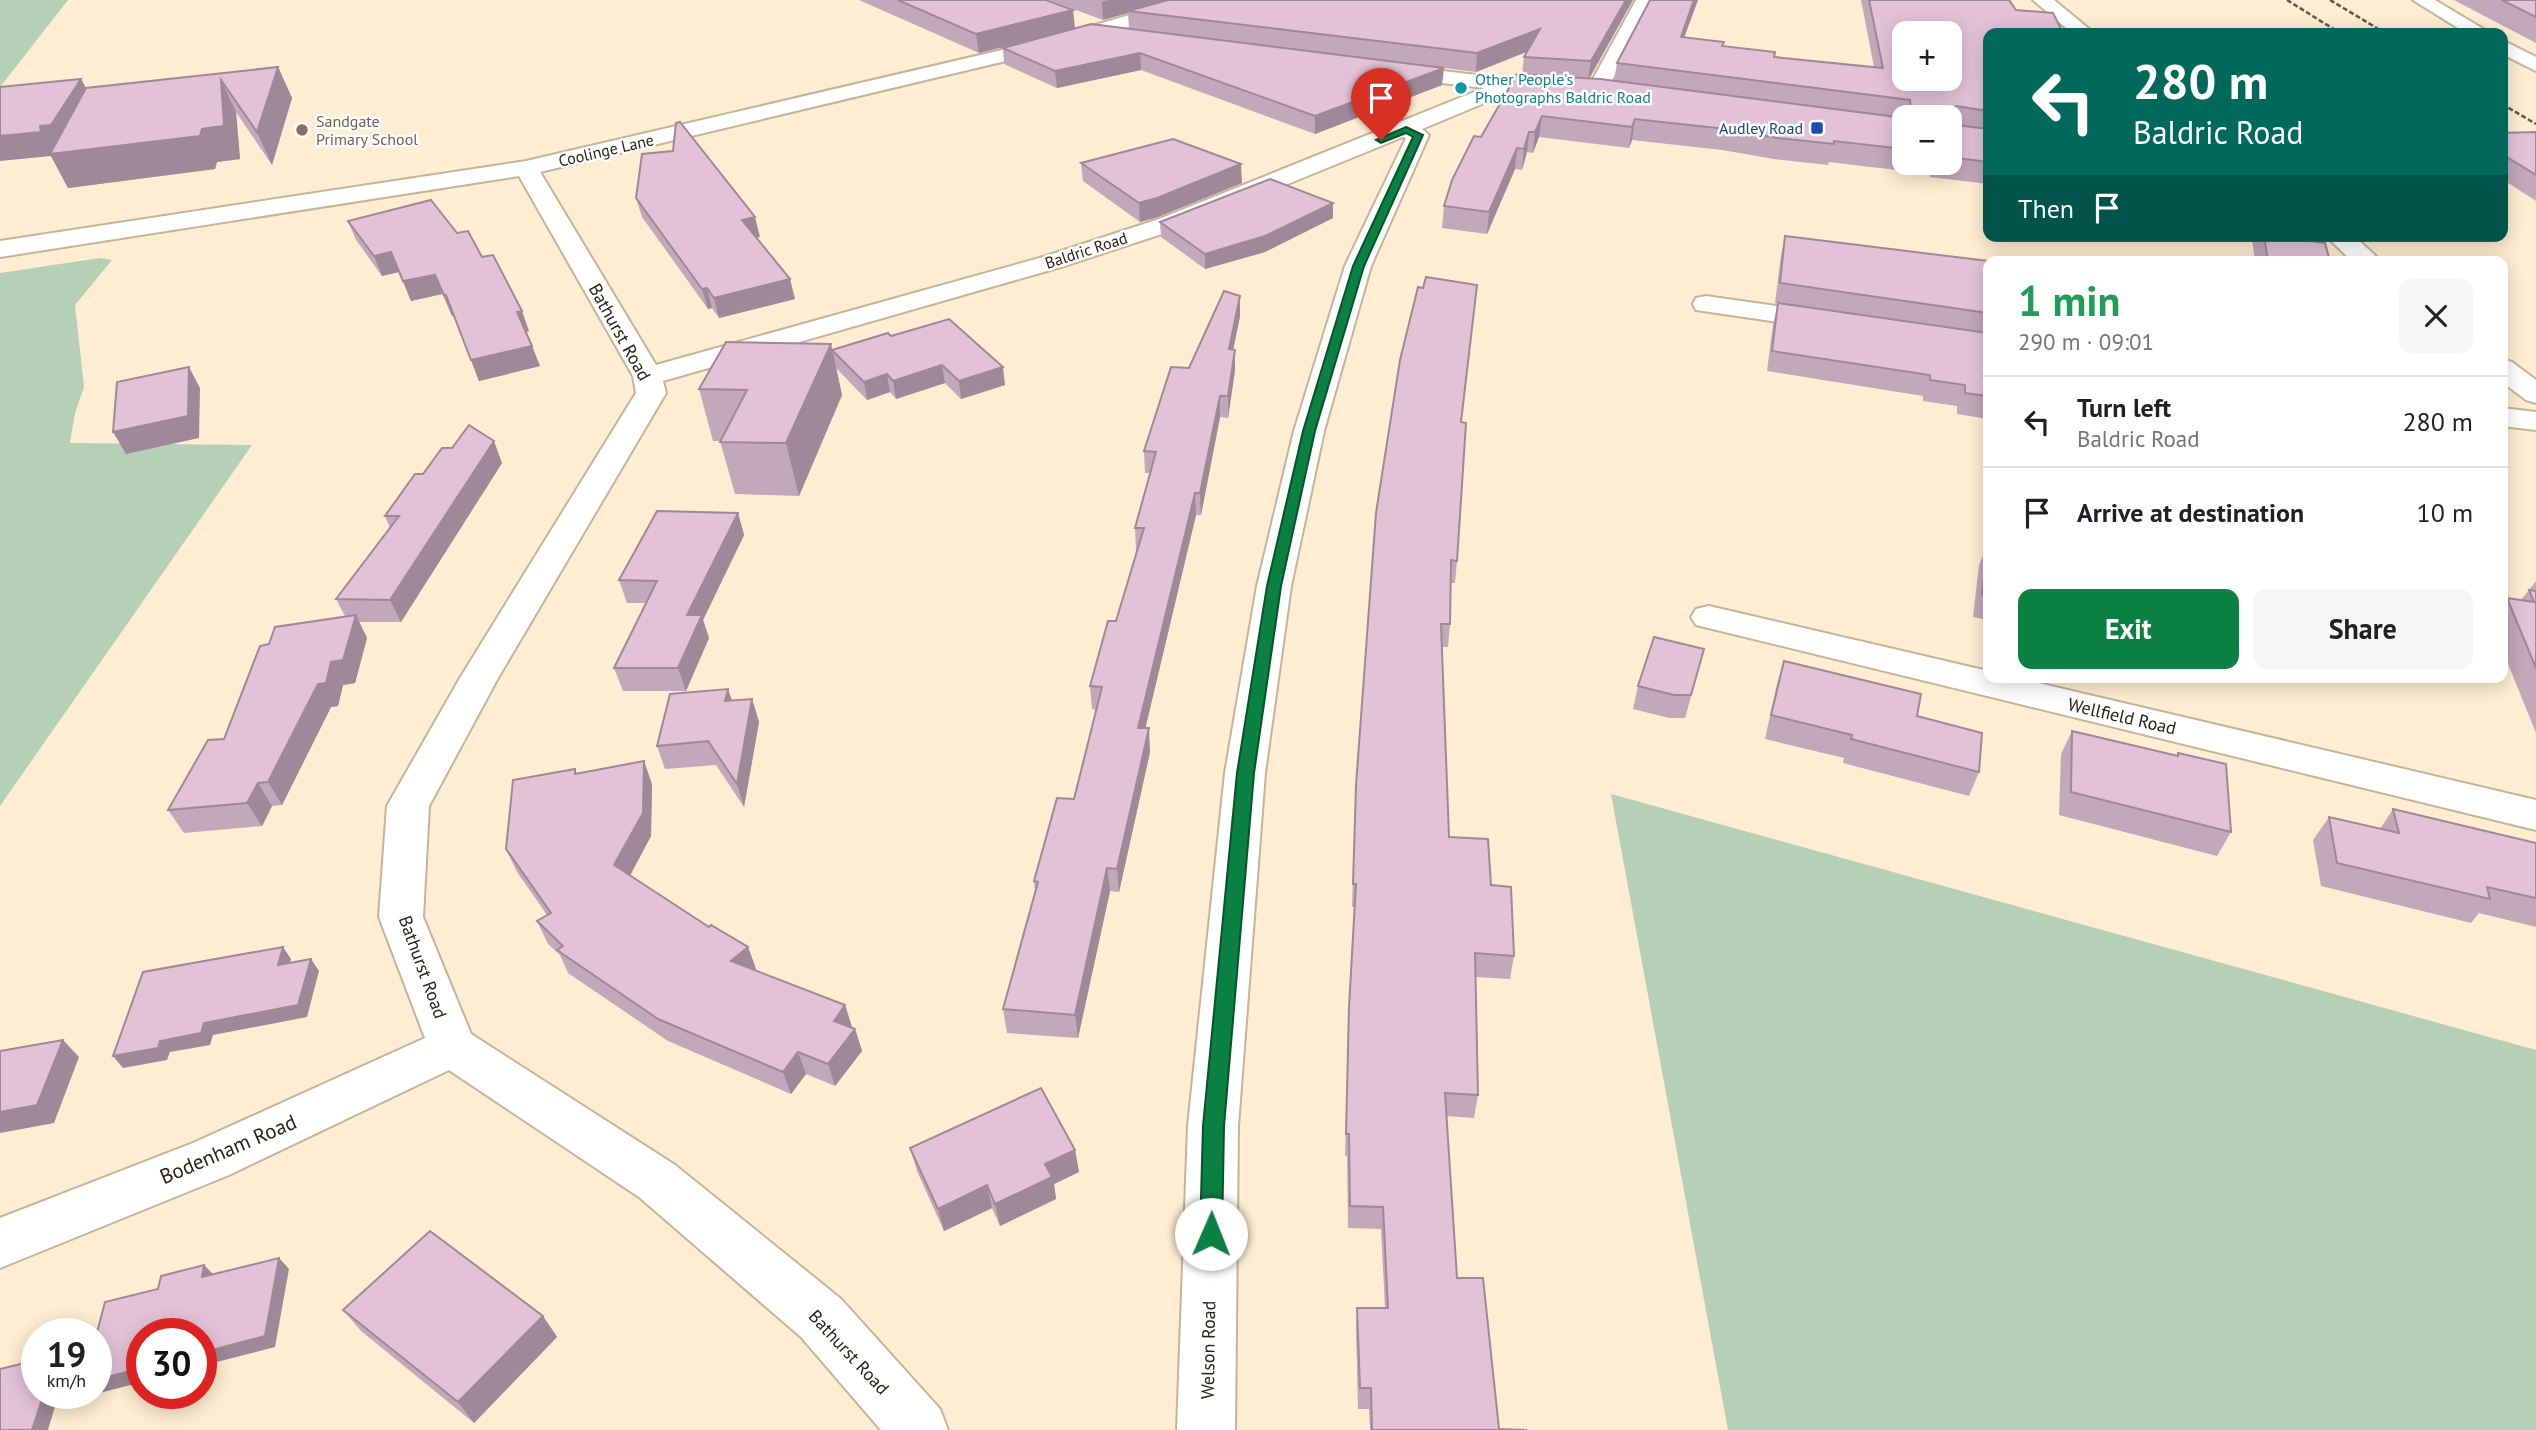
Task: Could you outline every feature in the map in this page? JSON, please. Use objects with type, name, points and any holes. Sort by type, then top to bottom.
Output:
[{"type":"street","name":"Coolinge Lane","points":[[0,249],[439,179],[526,168],[1045,47],[1088,27],[1201,0]]},
{"type":"street","points":[[1597,90],[1645,0]]},
{"type":"street","points":[[2042,0],[2078,28]]},
{"type":"street","points":[[2421,0],[2471,28]]},
{"type":"street","points":[[1088,27],[1138,40]]},
{"type":"street","points":[[2508,49],[2536,65]]},
{"type":"street","name":"Baldric Road","points":[[648,376],[1052,262],[1168,224],[1524,86],[1373,69]]},
{"type":"street","points":[[1573,89],[1624,94]]},
{"type":"street","name":"Welson Road","points":[[1206,1430],[1213,1126],[1245,773],[1272,599],[1309,431],[1358,266],[1418,135],[1406,130]]},
{"type":"street","name":"Bathurst Road","points":[[526,168],[648,376],[651,393],[479,678],[408,806],[401,918],[452,1047],[657,1181],[821,1318],[919,1430]]},
{"type":"street","points":[[2345,242],[2362,256]]},
{"type":"street","points":[[1706,304],[1854,325]]},
{"type":"street","points":[[2508,373],[2536,394]]},
{"type":"street","points":[[2508,417],[2536,421]]},
{"type":"street","name":"Wellfield Road","points":[[1709,617],[1983,682]]},
{"type":"street","name":"Wellfield Road","points":[[1986,683],[2536,814]]},
{"type":"street","name":"Bodenham Road","points":[[0,1243],[211,1159],[452,1047]]},
{"type":"green space","points":[[0,0],[68,0],[0,87]]},
{"type":"green space","points":[[100,258],[112,260],[75,305],[84,387],[75,413],[70,443],[252,445],[0,806],[0,273]]},
{"type":"green space","points":[[1611,794],[2536,1050],[2536,1430],[1728,1430]]},
{"type":"building","points":[[898,0],[1046,0],[1073,10],[976,34]]},
{"type":"building","points":[[1168,0],[1626,0],[1591,61],[1524,57],[1540,29],[1477,53],[1128,11]]},
{"type":"building","points":[[1650,0],[1694,0],[1681,37],[1724,42],[1722,46],[1775,52],[1774,57],[1883,68],[1869,0],[2009,0],[2016,10],[2053,13],[2060,28],[1983,28],[1983,110],[1962,105],[1911,105],[1910,100],[1617,63]]},
{"type":"building","points":[[2502,0],[2536,0],[2536,17]]},
{"type":"building","points":[[1091,24],[1444,68],[1315,116],[1140,53],[1055,71],[1003,48]]},
{"type":"building","points":[[278,67],[257,132],[221,80],[224,126],[202,129],[200,136],[50,154],[86,88]]},
{"type":"building","points":[[1517,74],[1600,79],[1892,116],[1892,148],[1778,138],[1635,119],[1632,127],[1542,116],[1535,132],[1529,132],[1524,149],[1517,148],[1489,212],[1444,206],[1452,180],[1474,136],[1481,137]]},
{"type":"building","points":[[81,79],[51,125],[40,126],[41,132],[0,136],[0,87]]},
{"type":"building","points":[[680,122],[755,217],[742,220],[790,279],[714,298],[707,288],[702,289],[636,198],[642,154],[673,151],[676,123]]},
{"type":"building","points":[[1962,126],[1983,128],[1983,161],[1962,159]]},
{"type":"building","points":[[2536,132],[2536,175],[2508,158],[2508,133]]},
{"type":"building","points":[[1173,139],[1241,164],[1139,203],[1081,163]]},
{"type":"building","points":[[1270,179],[1333,203],[1265,236],[1205,254],[1160,222]]},
{"type":"building","points":[[431,200],[457,233],[468,231],[482,257],[493,255],[522,311],[517,312],[532,346],[471,360],[446,295],[435,275],[403,281],[391,252],[374,256],[348,221]]},
{"type":"building","points":[[1785,236],[1983,260],[1983,312],[1780,283]]},
{"type":"building","points":[[2265,242],[2325,243],[2329,256],[2267,256]]},
{"type":"building","points":[[1426,277],[1477,285],[1461,422],[1466,423],[1457,561],[1451,560],[1450,624],[1441,624],[1449,837],[1488,839],[1491,885],[1511,887],[1514,956],[1475,953],[1478,1095],[1445,1093],[1457,1278],[1483,1278],[1499,1429],[1527,1430],[1372,1430],[1371,1388],[1360,1388],[1357,1308],[1388,1308],[1383,1207],[1350,1206],[1349,1134],[1346,1134],[1356,884],[1353,884],[1356,785],[1376,513],[1400,360],[1418,287],[1423,288]]},
{"type":"building","points":[[1224,291],[1240,296],[1229,349],[1235,350],[1228,396],[1220,396],[1200,493],[1195,493],[1138,728],[1149,728],[1117,869],[1107,868],[1075,1015],[1003,1009],[1038,882],[1034,881],[1057,798],[1074,799],[1102,687],[1090,686],[1108,621],[1116,621],[1144,528],[1135,528],[1156,452],[1144,451],[1171,367],[1189,368]]},
{"type":"building","points":[[1778,303],[1983,332],[1983,395],[1965,393],[1965,385],[1930,380],[1930,375],[1772,351]]},
{"type":"building","points":[[949,319],[1003,367],[959,381],[942,365],[893,381],[887,374],[864,382],[832,350],[888,333],[891,336]]},
{"type":"building","points":[[726,342],[831,344],[786,443],[720,442],[747,390],[699,389]]},
{"type":"building","points":[[189,367],[188,416],[113,432],[117,382]]},
{"type":"building","points":[[469,425],[494,441],[390,600],[336,599],[399,516],[385,516],[415,474],[423,474],[442,448],[452,448]]},
{"type":"building","points":[[657,511],[738,513],[687,615],[702,615],[678,668],[614,668],[657,581],[619,580]]},
{"type":"building","points":[[2529,590],[2536,591],[2536,668],[2508,598],[2534,602]]},
{"type":"building","points":[[356,615],[343,660],[331,662],[326,683],[318,684],[268,782],[258,783],[247,803],[168,810],[208,740],[224,739],[260,646],[269,644],[275,627]]},
{"type":"building","points":[[1654,637],[1704,649],[1691,695],[1674,695],[1638,686]]},
{"type":"building","points":[[1784,661],[1921,694],[1917,716],[1982,733],[1979,772],[1851,739],[1852,735],[1771,715]]},
{"type":"building","points":[[728,689],[725,701],[752,699],[737,784],[708,741],[657,746],[670,694]]},
{"type":"building","points":[[2072,731],[2178,756],[2178,753],[2226,764],[2231,832],[2071,792]]},
{"type":"building","points":[[644,761],[643,813],[614,865],[709,927],[711,925],[748,947],[731,961],[845,1005],[834,1021],[855,1029],[828,1064],[798,1052],[783,1072],[658,1019],[557,950],[563,946],[537,921],[551,913],[506,849],[513,780],[575,769],[575,774]]},
{"type":"building","points":[[2393,809],[2536,843],[2536,898],[2487,887],[2490,899],[2337,863],[2329,817],[2399,833]]},
{"type":"building","points":[[283,947],[278,965],[311,959],[298,1005],[204,1023],[201,1033],[160,1041],[158,1048],[113,1056],[143,972]]},
{"type":"building","points":[[63,1040],[37,1105],[0,1112],[0,1051]]},
{"type":"building","points":[[1041,1088],[1075,1150],[1045,1164],[1052,1177],[995,1204],[987,1185],[938,1209],[910,1148]]},
{"type":"building","points":[[430,1231],[543,1316],[458,1402],[343,1310]]},
{"type":"building","points":[[279,1258],[265,1336],[217,1349],[217,1318],[126,1318],[126,1372],[112,1376],[112,1318],[101,1318],[105,1302],[158,1289],[161,1276],[204,1265],[202,1277]]},
{"type":"building","points":[[21,1364],[21,1409],[39,1409],[32,1430],[0,1430],[0,1369]]},
{"type":"railway","points":[[2287,0],[2332,28]]},
{"type":"railway","points":[[2330,0],[2377,28]]},
{"type":"railway","points":[[2508,108],[2536,124]]},
{"type":"place","name":"Other People's Photographs Baldric Road","points":[[1461,88]]},
{"type":"place","name":"Audley Road","points":[[1817,128]]},
{"type":"place","name":"Sandgate Primary School","points":[[302,130]]},
{"type":"route","points":[[1211,1234],[1213,1126],[1245,773],[1274,586],[1309,431],[1358,266],[1418,135],[1406,130],[1381,140]]}]
